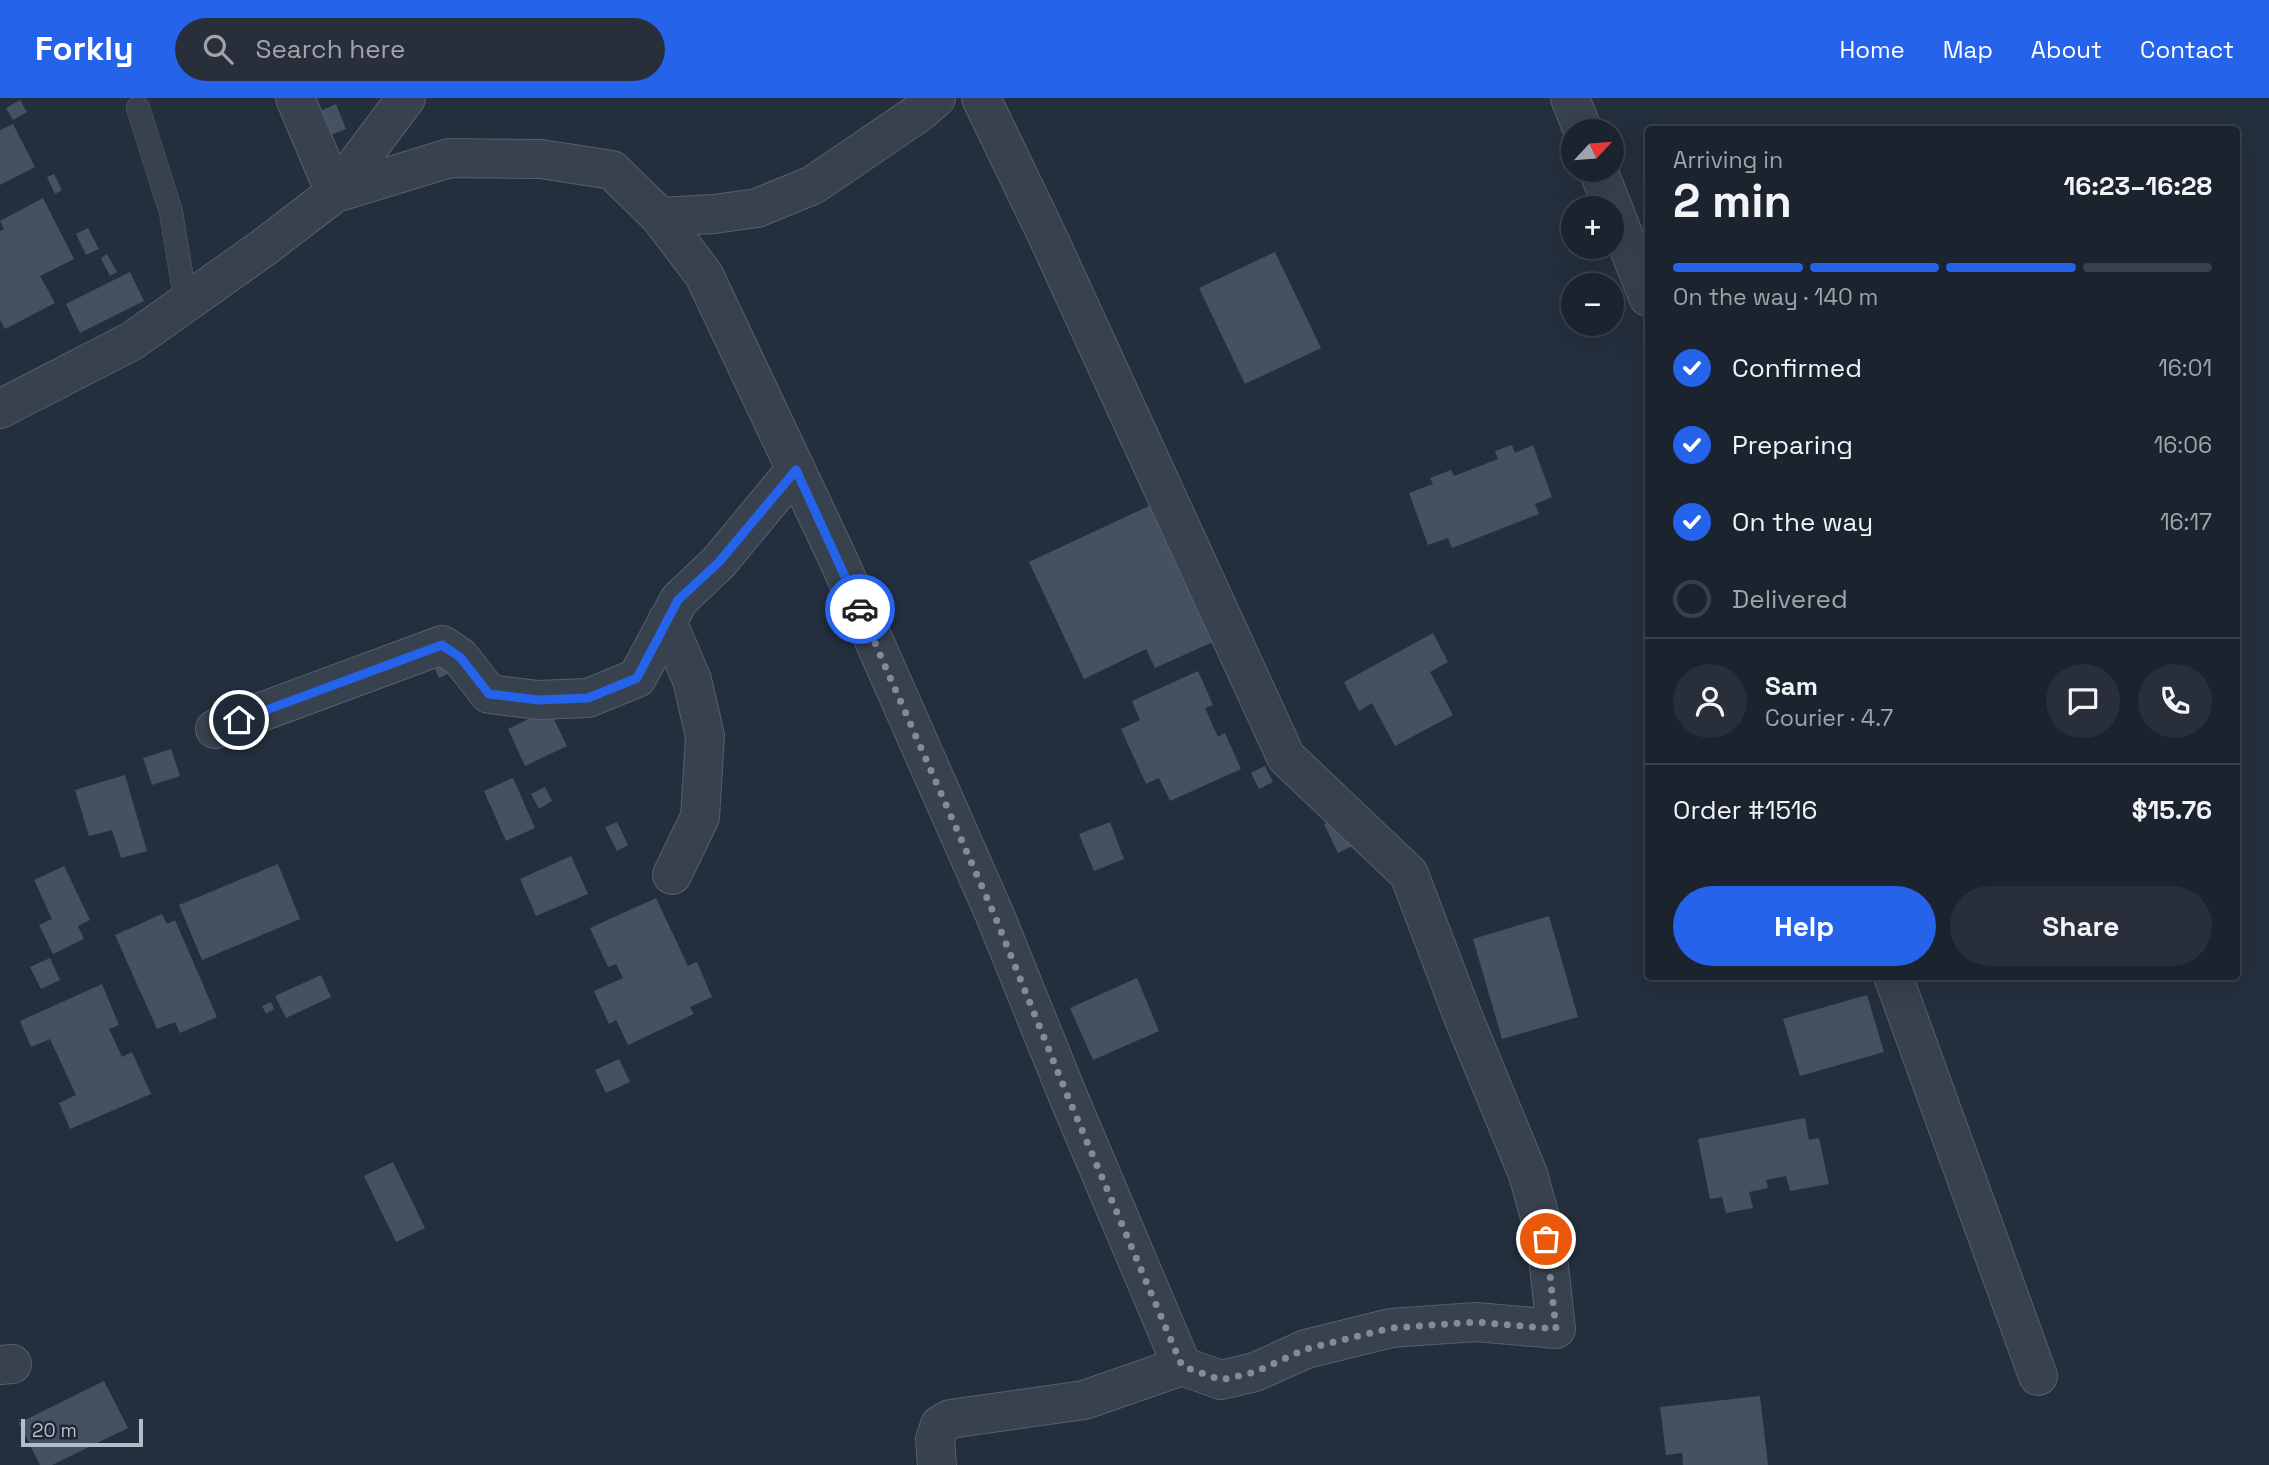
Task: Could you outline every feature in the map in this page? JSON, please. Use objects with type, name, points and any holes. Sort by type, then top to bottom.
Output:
[{"type":"street","points":[[295,98],[335,193]]},
{"type":"street","points":[[0,409],[132,341],[335,193],[406,98]]},
{"type":"street","points":[[660,217],[757,208],[813,185],[920,112],[936,98]]},
{"type":"street","points":[[937,1465],[935,1438],[940,1425],[950,1419],[1084,1400],[1182,1366],[1221,1380],[1255,1372],[1306,1349],[1391,1328],[1476,1322],[1556,1329],[1546,1239],[1528,1174],[1462,1014],[1409,874],[1286,757],[1046,233],[981,98]]},
{"type":"street","points":[[1570,98],[1578,119]]},
{"type":"street","points":[[335,193],[450,158],[541,159],[612,170],[660,217],[704,275],[796,470],[994,914],[1182,1366]]},
{"type":"street","points":[[1603,182],[1645,289]]},
{"type":"street","points":[[215,729],[442,645],[460,657],[489,694],[538,700],[588,698],[637,678],[678,600],[719,562],[796,470]]},
{"type":"street","points":[[667,621],[692,680],[705,736],[700,817],[672,875]]},
{"type":"street","points":[[1894,980],[2038,1376]]},
{"type":"lane","points":[[138,108],[171,212],[186,303]]},
{"type":"building","points":[[20,100],[27,112],[13,120],[6,108]]},
{"type":"building","points":[[336,104],[346,129],[326,137],[316,113]]},
{"type":"building","points":[[13,124],[35,167],[0,185],[0,130]]},
{"type":"building","points":[[54,174],[62,190],[55,194],[47,177]]},
{"type":"building","points":[[43,198],[74,259],[40,276],[55,303],[5,329],[0,320],[0,231],[4,229],[0,221]]},
{"type":"building","points":[[88,228],[99,249],[86,255],[76,234]]},
{"type":"building","points":[[1275,252],[1321,348],[1245,384],[1199,288]]},
{"type":"building","points":[[107,254],[117,272],[110,276],[101,258]]},
{"type":"building","points":[[130,272],[144,301],[80,333],[66,304]]},
{"type":"building","points":[[1512,445],[1515,453],[1533,445],[1552,497],[1535,504],[1539,514],[1452,548],[1448,538],[1428,545],[1409,493],[1433,484],[1430,478],[1451,470],[1454,476],[1498,459],[1495,451]]},
{"type":"building","points":[[1151,505],[1215,641],[1155,668],[1146,649],[1084,679],[1029,562]]},
{"type":"building","points":[[1433,633],[1448,662],[1430,672],[1453,715],[1395,746],[1372,703],[1359,711],[1344,682]]},
{"type":"building","points":[[431,661],[454,671],[439,678]]},
{"type":"building","points":[[1198,671],[1213,705],[1205,708],[1218,737],[1225,733],[1241,769],[1170,801],[1159,778],[1146,784],[1121,729],[1140,720],[1132,701]]},
{"type":"building","points":[[549,709],[567,746],[525,766],[508,729]]},
{"type":"building","points":[[171,749],[180,776],[152,785],[143,758]]},
{"type":"building","points":[[1265,766],[1273,782],[1259,789],[1251,773]]},
{"type":"building","points":[[125,775],[147,851],[121,858],[112,830],[89,836],[75,790]]},
{"type":"building","points":[[513,778],[535,828],[506,841],[484,791]]},
{"type":"building","points":[[545,787],[552,801],[539,809],[531,794]]},
{"type":"building","points":[[1340,816],[1354,845],[1338,853],[1324,824]]},
{"type":"building","points":[[617,822],[628,845],[617,851],[605,827]]},
{"type":"building","points":[[1110,822],[1124,859],[1094,871],[1079,834]]},
{"type":"building","points":[[571,856],[588,894],[536,916],[520,879]]},
{"type":"building","points":[[278,864],[300,919],[202,960],[179,905]]},
{"type":"building","points":[[64,866],[90,920],[78,926],[84,939],[53,954],[39,925],[52,919],[34,880]]},
{"type":"building","points":[[656,898],[688,966],[697,962],[712,997],[690,1007],[694,1014],[628,1045],[616,1020],[609,1024],[594,991],[623,978],[616,964],[608,967],[590,928]]},
{"type":"building","points":[[162,914],[167,924],[175,920],[217,1017],[180,1033],[175,1022],[157,1029],[115,935]]},
{"type":"building","points":[[1549,916],[1578,1017],[1502,1039],[1473,939]]},
{"type":"building","points":[[50,958],[60,980],[41,989],[30,967]]},
{"type":"building","points":[[321,975],[331,997],[286,1018],[275,996]]},
{"type":"building","points":[[1137,978],[1159,1031],[1093,1060],[1070,1008]]},
{"type":"building","points":[[102,984],[119,1025],[109,1029],[122,1057],[132,1052],[151,1094],[70,1129],[59,1103],[76,1095],[50,1039],[31,1047],[20,1021]]},
{"type":"building","points":[[1867,995],[1884,1052],[1800,1076],[1783,1019]]},
{"type":"building","points":[[271,1002],[274,1009],[266,1014],[262,1006]]},
{"type":"building","points":[[619,1059],[630,1082],[606,1093],[595,1070]]},
{"type":"building","points":[[1805,1118],[1809,1140],[1819,1138],[1829,1184],[1790,1191],[1786,1176],[1766,1180],[1768,1188],[1749,1192],[1753,1208],[1726,1213],[1722,1197],[1710,1199],[1698,1139]]},
{"type":"building","points":[[393,1162],[425,1228],[396,1242],[364,1176]]},
{"type":"building","points":[[104,1381],[128,1428],[52,1465],[40,1465],[19,1423]]},
{"type":"building","points":[[1760,1396],[1768,1465],[1683,1465],[1682,1453],[1666,1455],[1660,1407]]},
{"type":"way so far","points":[[860,609],[994,914],[1182,1366],[1221,1380],[1255,1372],[1306,1349],[1391,1328],[1476,1322],[1556,1329],[1546,1239]]},
{"type":"route","points":[[239,720],[442,645],[460,657],[489,694],[538,700],[588,698],[637,678],[678,600],[719,562],[796,470],[860,609]]}]
